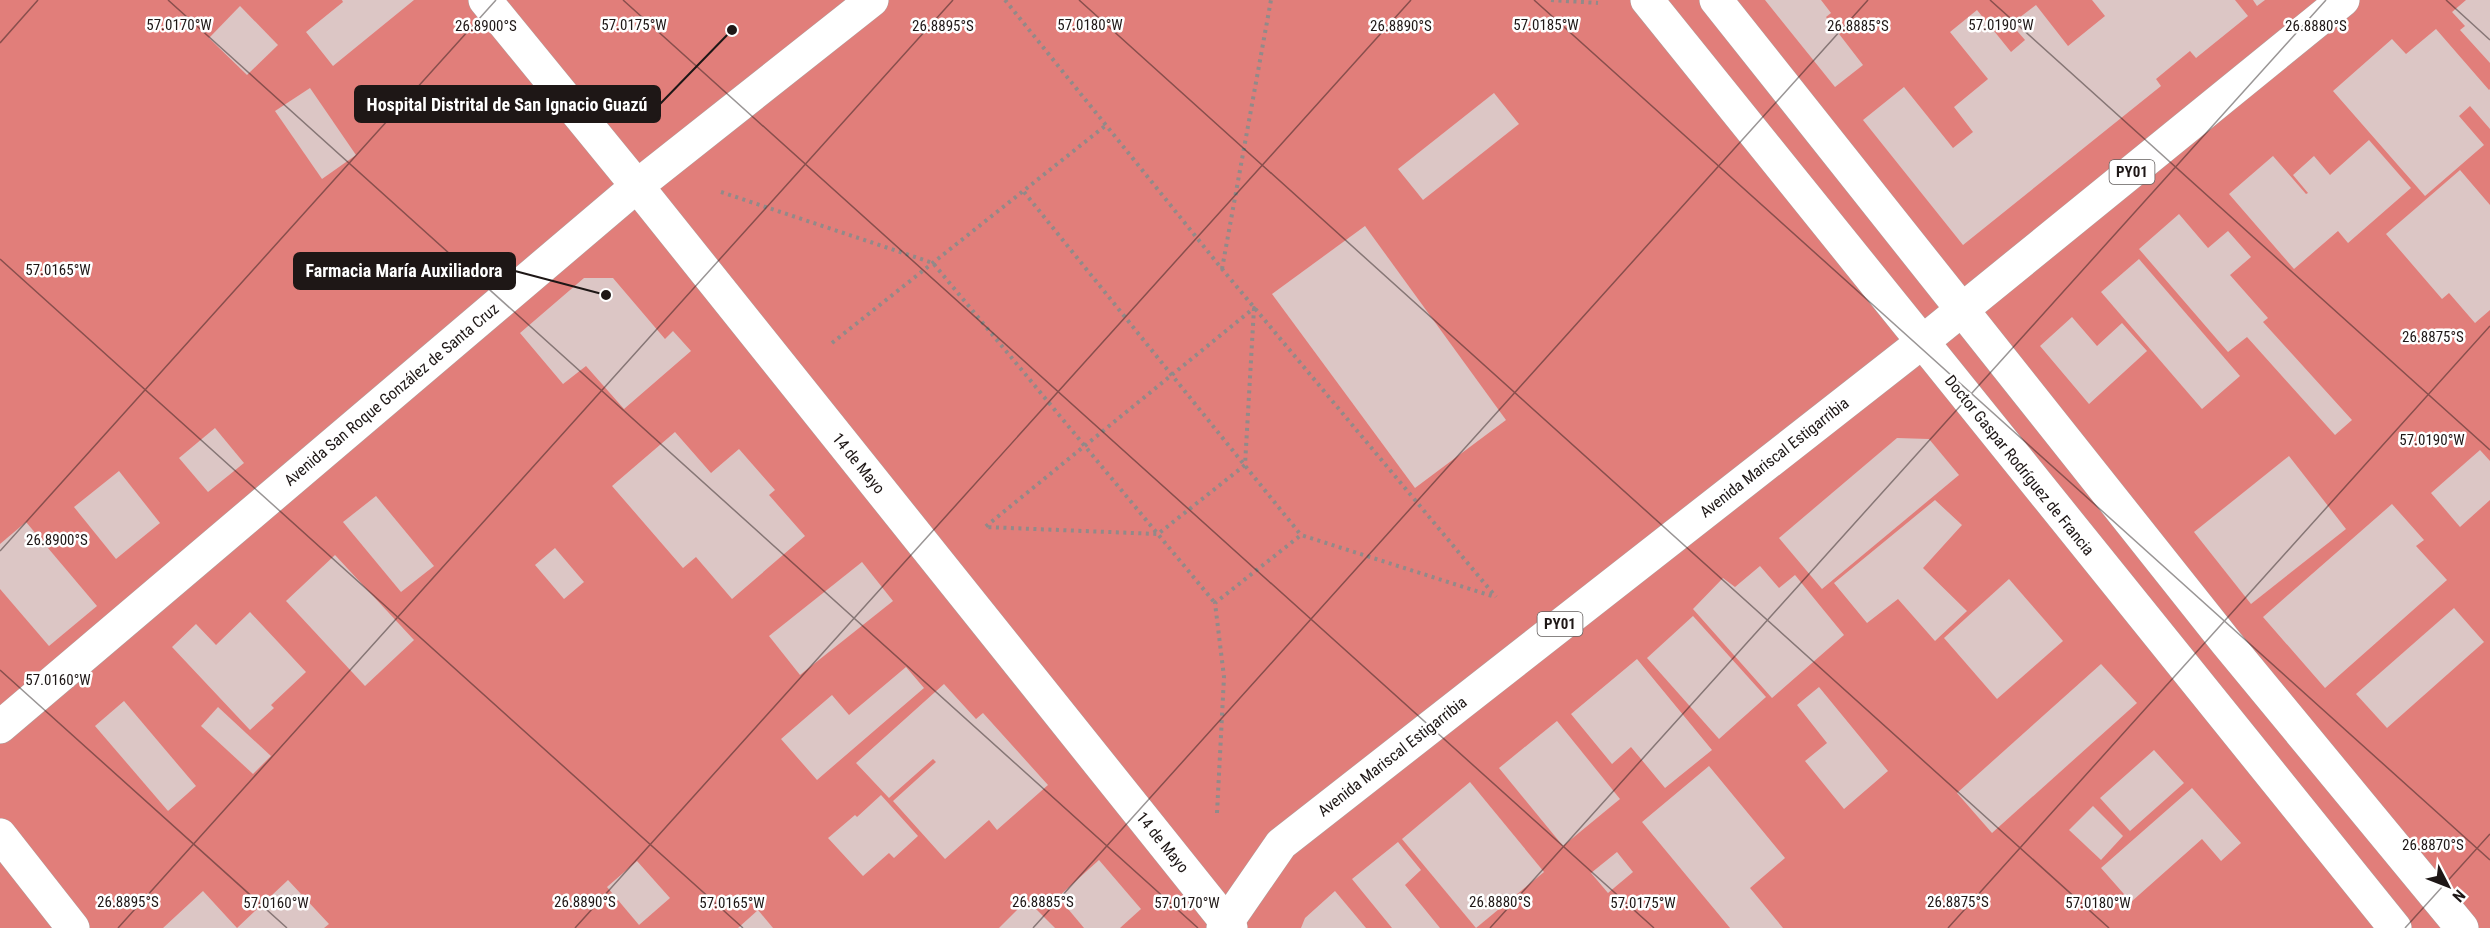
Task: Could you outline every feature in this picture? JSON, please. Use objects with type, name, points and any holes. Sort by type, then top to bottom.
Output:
[{"type":"main road","name":"14 de Mayo","points":[[485,0],[637,186],[1224,926]]},
{"type":"main road","name":"Avenida San Roque González de Santa Cruz","points":[[0,727],[637,186],[872,0]]},
{"type":"main road","name":"Doctor Gaspar Rodríguez de Francia","points":[[1647,0],[1921,343],[2395,928]]},
{"type":"main road","points":[[1716,0],[2226,642],[2462,928]]},
{"type":"main road","name":"Avenida Mariscal Estigarribia","points":[[1224,926],[1281,844],[1921,343],[2343,0]]},
{"type":"main road","points":[[0,835],[73,928]]},
{"type":"path","points":[[1005,0],[1254,308],[1496,597],[1301,535],[1024,192]]},
{"type":"path","points":[[1222,269],[1271,0]]},
{"type":"path","points":[[1551,0],[1598,3]]},
{"type":"path","points":[[832,343],[1105,126]]},
{"type":"path","points":[[721,192],[933,263],[1215,603],[1224,677],[1217,813]]},
{"type":"path","points":[[1254,308],[1245,465],[1158,534],[985,527],[1084,446],[1254,308]]},
{"type":"path","points":[[1215,603],[1301,535]]},
{"type":"shaded area","points":[[0,0],[2490,0],[2490,928],[0,928]]},
{"type":"building","points":[[342,0],[414,0],[333,66],[306,32],[343,2]]},
{"type":"building","points":[[1765,0],[1821,0],[1831,13],[1826,17],[1863,65],[1835,87]]},
{"type":"building","points":[[2092,0],[2235,0],[2248,16],[2196,58],[2190,51],[2156,79],[2161,86],[1963,245],[1863,120],[1904,87],[1953,148],[1973,132],[1954,107],[1988,79],[1950,32],[1977,10],[2011,52],[2025,40],[2011,24],[2036,5],[2068,46],[2105,16]]},
{"type":"building","points":[[2253,0],[2265,0],[2257,6]]},
{"type":"building","points":[[2466,0],[2490,0],[2490,63],[2460,30],[2465,26],[2452,12]]},
{"type":"building","points":[[240,6],[278,45],[247,75],[209,38]]},
{"type":"building","points":[[2436,29],[2490,89],[2490,129],[2470,106],[2459,116],[2484,145],[2425,196],[2333,91],[2392,39],[2406,54]]},
{"type":"building","points":[[310,88],[356,155],[322,179],[275,111]]},
{"type":"building","points":[[1494,93],[1519,124],[1423,200],[1398,169]]},
{"type":"building","points":[[2369,140],[2411,188],[2348,243],[2338,231],[2294,269],[2229,194],[2273,156],[2306,194],[2308,193],[2293,175],[2314,156],[2330,175]]},
{"type":"building","points":[[2460,170],[2490,205],[2490,310],[2475,323],[2449,293],[2442,299],[2386,234]]},
{"type":"building","points":[[2179,214],[2208,248],[2228,231],[2251,257],[2230,275],[2268,318],[2263,322],[2352,420],[2335,435],[2247,337],[2228,352],[2139,249]]},
{"type":"building","points":[[1365,226],[1506,420],[1415,488],[1272,294]]},
{"type":"building","points":[[2139,259],[2240,376],[2202,409],[2101,292]]},
{"type":"building","points":[[584,278],[613,278],[665,339],[673,331],[691,351],[624,409],[586,366],[563,384],[520,333]]},
{"type":"building","points":[[2072,317],[2097,346],[2122,323],[2147,351],[2089,404],[2040,346]]},
{"type":"building","points":[[215,428],[244,463],[208,492],[179,458]]},
{"type":"building","points":[[675,432],[711,473],[739,449],[775,490],[769,495],[805,536],[732,599],[696,557],[683,568],[612,486]]},
{"type":"building","points":[[1897,438],[1929,439],[1959,475],[1822,589],[1779,538]]},
{"type":"building","points":[[2480,450],[2490,461],[2490,500],[2460,527],[2431,493]]},
{"type":"building","points":[[2289,456],[2346,529],[2251,604],[2194,532]]},
{"type":"building","points":[[119,471],[160,523],[116,559],[74,507]]},
{"type":"building","points":[[376,496],[434,566],[401,592],[343,522]]},
{"type":"building","points":[[1935,500],[1962,525],[1923,568],[1967,611],[1935,641],[1898,599],[1867,623],[1834,583]]},
{"type":"building","points":[[2392,504],[2424,540],[2416,546],[2447,580],[2325,688],[2263,617]]},
{"type":"building","points":[[26,522],[97,606],[49,646],[0,589],[0,544]]},
{"type":"building","points":[[555,548],[584,582],[564,599],[535,565]]},
{"type":"building","points":[[335,555],[414,640],[365,686],[286,601]]},
{"type":"building","points":[[862,562],[893,601],[800,675],[769,636]]},
{"type":"building","points":[[1760,566],[1779,588],[1795,575],[1844,635],[1772,698],[1693,609],[1723,578],[1735,587]]},
{"type":"building","points":[[2009,579],[2063,641],[1997,699],[1944,638]]},
{"type":"building","points":[[2454,608],[2484,642],[2387,728],[2356,694]]},
{"type":"building","points":[[250,612],[306,672],[271,705],[274,708],[250,730],[172,647],[196,624],[216,645]]},
{"type":"building","points":[[1693,616],[1766,697],[1719,739],[1647,658]]},
{"type":"building","points":[[1637,659],[1712,750],[1665,788],[1631,747],[1612,764],[1571,714]]},
{"type":"building","points":[[2101,664],[2137,703],[1992,833],[1957,793]]},
{"type":"building","points":[[906,667],[924,688],[817,780],[781,739],[832,695],[849,715]]},
{"type":"building","points":[[944,684],[976,719],[983,713],[1048,785],[997,830],[989,820],[945,859],[893,801],[936,762],[933,759],[889,798],[856,763]]},
{"type":"building","points":[[1819,687],[1888,771],[1844,809],[1805,761],[1827,743],[1797,705]]},
{"type":"building","points":[[124,701],[196,786],[168,811],[95,726]]},
{"type":"building","points":[[218,707],[271,756],[253,774],[201,726]]},
{"type":"building","points":[[1557,721],[1620,799],[1563,846],[1499,768]]},
{"type":"building","points":[[2154,750],[2184,783],[2130,831],[2100,798]]},
{"type":"building","points":[[1709,766],[1785,858],[1750,888],[1783,928],[1730,928],[1642,822]]},
{"type":"building","points":[[1470,782],[1544,872],[1476,928],[1402,839]]},
{"type":"building","points":[[2192,788],[2241,843],[2221,861],[2202,839],[2131,902],[2101,868]]},
{"type":"building","points":[[881,795],[918,836],[894,858],[889,853],[863,876],[828,838],[855,815],[857,817]]},
{"type":"building","points":[[2093,806],[2123,836],[2101,860],[2069,830]]},
{"type":"building","points":[[1398,842],[1421,870],[1405,885],[1440,928],[1392,928],[1352,879]]},
{"type":"building","points":[[1617,852],[1633,872],[1608,893],[1591,873]]},
{"type":"building","points":[[1099,860],[1141,909],[1120,928],[1084,928],[1058,897]]},
{"type":"building","points":[[637,861],[670,898],[639,925],[607,887]]},
{"type":"building","points":[[288,880],[329,924],[324,928],[237,928]]},
{"type":"building","points":[[203,891],[237,928],[163,928]]},
{"type":"building","points":[[1335,891],[1366,928],[1301,928],[1305,918]]},
{"type":"building","points":[[1027,900],[1055,928],[999,928]]},
{"type":"building","points":[[758,910],[773,928],[738,928]]},
{"type":"place","name":"Hospital Distrital de San Ignacio Guazú","points":[[732,30]]},
{"type":"place","name":"Farmacia María Auxiliadora","points":[[606,295]]}]
